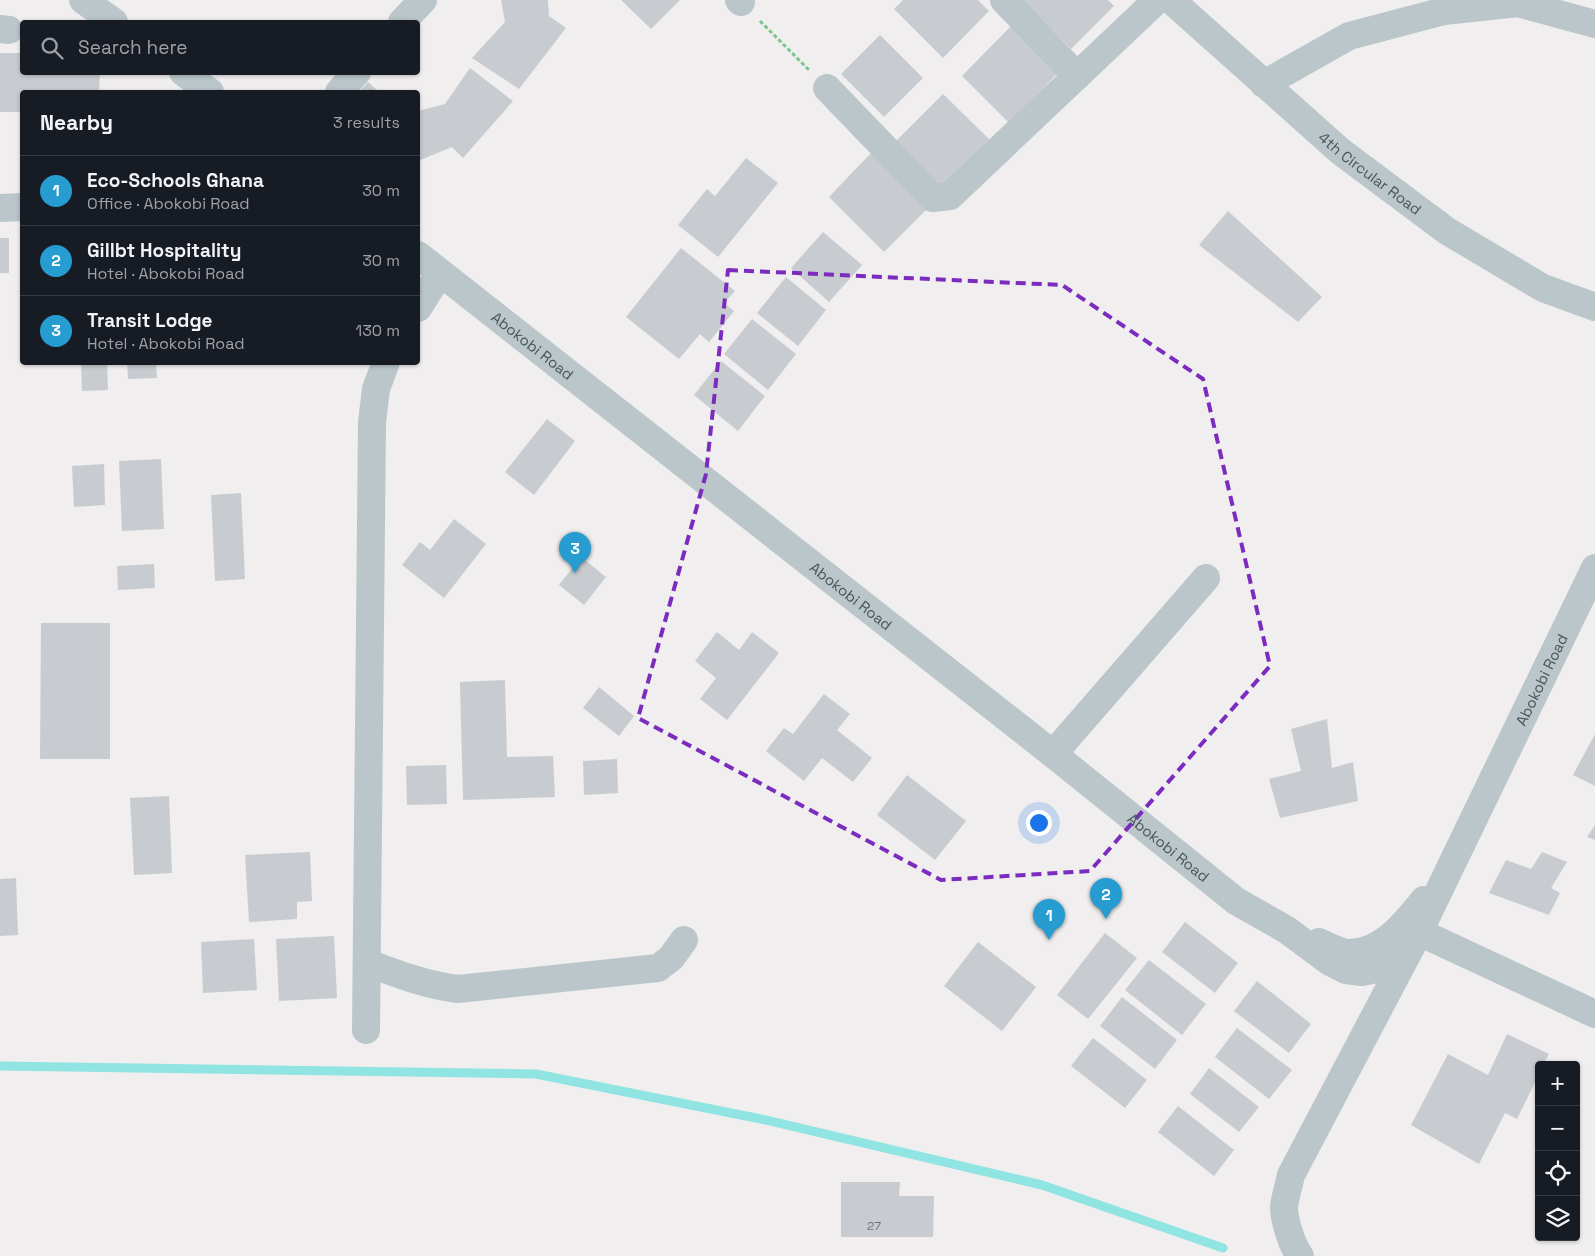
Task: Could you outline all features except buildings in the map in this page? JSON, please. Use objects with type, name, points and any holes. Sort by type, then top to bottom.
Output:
[{"type":"street","points":[[83,0],[111,20]]},
{"type":"street","points":[[404,20],[423,0]]},
{"type":"street","points":[[1004,0],[1076,76]]},
{"type":"street","points":[[827,88],[933,198],[950,196],[1157,0]]},
{"type":"street","name":"4th Circular Road","points":[[1171,0],[1340,151],[1446,230],[1543,288],[1595,306]]},
{"type":"street","points":[[1264,84],[1349,36],[1444,11],[1518,3],[1595,24]]},
{"type":"street","points":[[186,75],[207,90]]},
{"type":"street","points":[[341,90],[354,75]]},
{"type":"street","points":[[0,208],[20,207]]},
{"type":"street","name":"Abokobi Road","points":[[420,257],[1053,754],[1236,901],[1287,930],[1330,962],[1346,970],[1362,972],[1402,964]]},
{"type":"street","points":[[420,305],[440,273]]},
{"type":"street","points":[[366,1030],[372,422],[376,389],[385,365]]},
{"type":"street","name":"Abokobi Road","points":[[1300,1256],[1289,1232],[1284,1207],[1291,1175],[1419,932],[1595,568]]},
{"type":"street","points":[[1053,754],[1206,578]]},
{"type":"street","name":"Abokobi Road","points":[[1287,930],[1348,953],[1368,950],[1394,935],[1448,871]]},
{"type":"street","points":[[1419,932],[1594,1010]]},
{"type":"street","points":[[368,963],[412,979],[458,989],[658,968],[671,958],[684,940]]},
{"type":"path","points":[[740,1],[827,88]]},
{"type":"highlighted area","points":[[728,270],[1062,285],[1203,379],[1270,666],[1090,871],[941,880],[638,718],[706,474]]},
{"type":"waterway","points":[[0,1066],[536,1074],[761,1119],[1042,1185],[1223,1248]]},
{"type":"place","name":"Transit Lodge","points":[[575,573]]},
{"type":"place","name":"Gillbt Hospitality","points":[[1106,919]]},
{"type":"place","name":"Eco-Schools Ghana","points":[[1049,940]]}]
